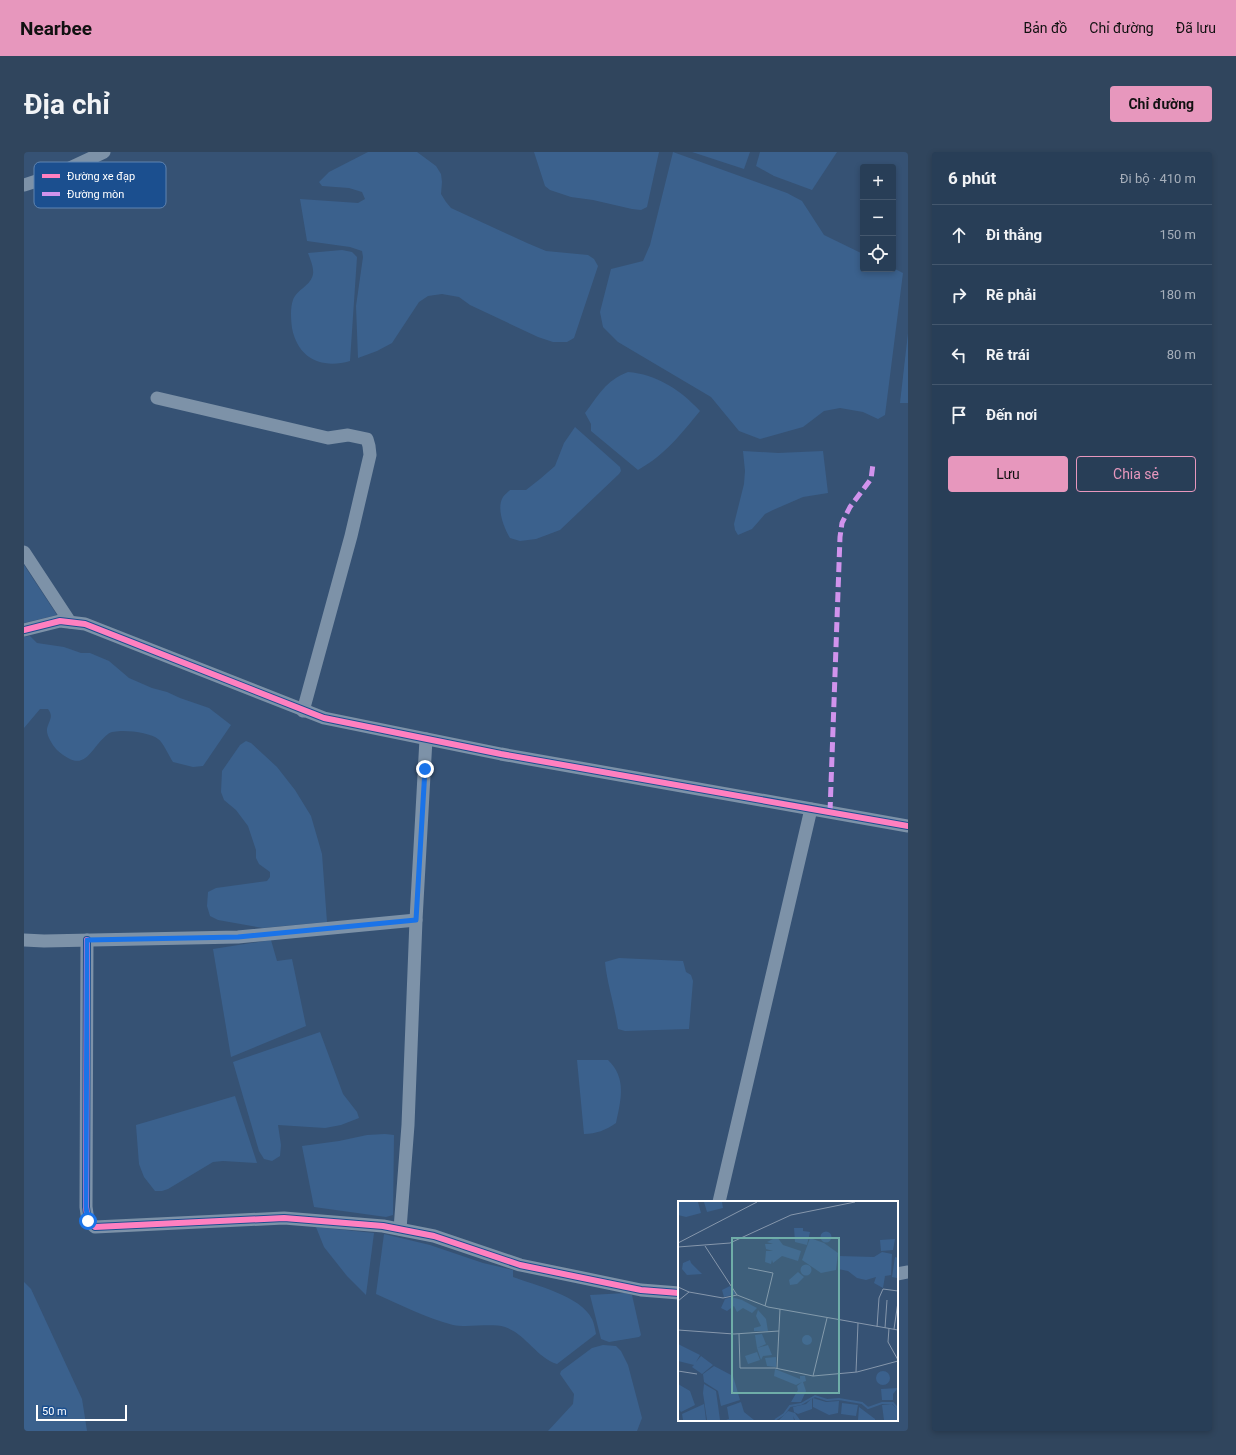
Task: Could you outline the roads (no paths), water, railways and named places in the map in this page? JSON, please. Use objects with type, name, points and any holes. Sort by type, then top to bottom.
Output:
[{"type":"street","points":[[83,162],[104,152]]},
{"type":"street","points":[[24,185],[34,182]]},
{"type":"street","points":[[157,398],[328,438],[348,436],[367,439],[370,455],[351,536],[304,711]]},
{"type":"street","points":[[24,552],[70,622]]},
{"type":"street","points":[[24,630],[60,621],[85,624],[324,718],[501,754],[908,826]]},
{"type":"street","points":[[400,1229],[408,1125],[416,920],[426,739]]},
{"type":"street","points":[[719,1201],[811,809]]},
{"type":"street","points":[[24,940],[44,941],[238,937],[416,920]]},
{"type":"street","points":[[87,940],[86,1207],[88,1221],[95,1227],[284,1218],[383,1226],[434,1236],[520,1265],[641,1290],[678,1293]]},
{"type":"street","points":[[898,1274],[908,1272]]},
{"type":"water","points":[[368,152],[417,152],[436,166],[441,174],[441,194],[451,208],[546,251],[588,255],[594,259],[598,266],[574,338],[567,342],[553,342],[538,337],[470,305],[459,297],[442,294],[428,296],[419,302],[392,343],[377,351],[358,358],[356,306],[363,257],[362,251],[350,247],[307,241],[300,199],[358,203],[365,199],[362,192],[349,188],[322,186],[319,182],[329,172]]},
{"type":"water","points":[[534,152],[659,152],[647,207],[641,210],[632,209],[593,200],[571,197],[550,190],[545,186]]},
{"type":"water","points":[[673,152],[787,193],[802,201],[824,235],[860,253],[860,272],[896,272],[896,270],[903,273],[885,415],[878,419],[863,412],[840,408],[824,411],[803,427],[760,439],[739,431],[711,397],[618,342],[603,327],[600,312],[611,269],[643,261],[650,245]]},
{"type":"water","points":[[692,152],[750,152],[744,169]]},
{"type":"water","points":[[760,152],[837,152],[812,190],[774,176],[756,166]]},
{"type":"water","points":[[342,250],[352,252],[357,257],[350,361],[330,364],[313,359],[300,347],[295,339],[292,328],[291,307],[295,296],[310,282],[312,278],[313,269],[308,253]]},
{"type":"water","points":[[908,333],[908,403],[900,403]]},
{"type":"water","points":[[628,372],[648,376],[667,384],[685,396],[700,411],[664,451],[638,470],[591,431],[591,424],[585,413],[608,384]]},
{"type":"water","points":[[575,427],[620,467],[621,471],[560,530],[536,539],[520,541],[510,538],[503,524],[500,507],[503,497],[510,490],[526,490],[555,466],[564,443]]},
{"type":"water","points":[[743,451],[778,453],[823,451],[828,493],[803,497],[773,510],[765,514],[752,529],[738,535],[734,524],[744,484],[745,471]]},
{"type":"water","points":[[24,565],[57,615],[24,623]]},
{"type":"water","points":[[30,636],[37,643],[64,647],[81,653],[90,653],[109,661],[129,678],[152,688],[209,708],[231,725],[203,766],[193,767],[173,762],[164,746],[158,739],[148,734],[125,731],[112,732],[108,734],[91,753],[81,760],[75,761],[57,750],[52,743],[47,731],[51,716],[48,709],[40,709],[24,728],[24,637]]},
{"type":"water","points":[[246,741],[251,743],[277,767],[295,790],[311,816],[322,854],[327,922],[263,928],[218,920],[210,916],[207,906],[208,892],[216,888],[267,881],[270,877],[270,872],[259,864],[256,858],[256,850],[248,826],[236,810],[224,800],[221,792],[222,771],[240,745]]},
{"type":"water","points":[[271,940],[277,961],[292,959],[306,1026],[231,1057],[213,949]]},
{"type":"water","points":[[619,958],[683,961],[686,972],[691,975],[693,981],[689,1029],[625,1031],[618,1029],[607,979],[605,962]]},
{"type":"water","points":[[320,1032],[343,1094],[357,1112],[359,1118],[341,1125],[325,1128],[278,1125],[281,1145],[280,1156],[272,1161],[264,1159],[259,1151],[233,1062]]},
{"type":"water","points":[[577,1060],[608,1060],[618,1074],[621,1090],[620,1106],[616,1123],[605,1130],[584,1134]]},
{"type":"water","points":[[235,1096],[257,1163],[223,1161],[213,1162],[168,1189],[155,1191],[144,1177],[139,1164],[136,1125]]},
{"type":"water","points":[[367,1135],[394,1135],[393,1215],[386,1217],[314,1207],[302,1146],[339,1141]]},
{"type":"water","points":[[316,1227],[374,1233],[366,1295],[347,1276],[324,1247]]},
{"type":"water","points":[[384,1234],[430,1245],[483,1263],[513,1270],[513,1277],[557,1292],[578,1304],[592,1319],[596,1334],[557,1364],[543,1356],[512,1330],[505,1327],[493,1325],[453,1325],[423,1315],[376,1294]]},
{"type":"water","points":[[24,1282],[31,1289],[82,1399],[87,1431],[24,1431]]},
{"type":"water","points":[[625,1293],[632,1295],[641,1335],[639,1337],[609,1342],[601,1339],[590,1295]]},
{"type":"water","points":[[603,1345],[616,1346],[621,1351],[628,1365],[642,1418],[637,1431],[548,1431],[573,1404],[574,1394],[560,1374],[561,1371],[592,1348]]}]
